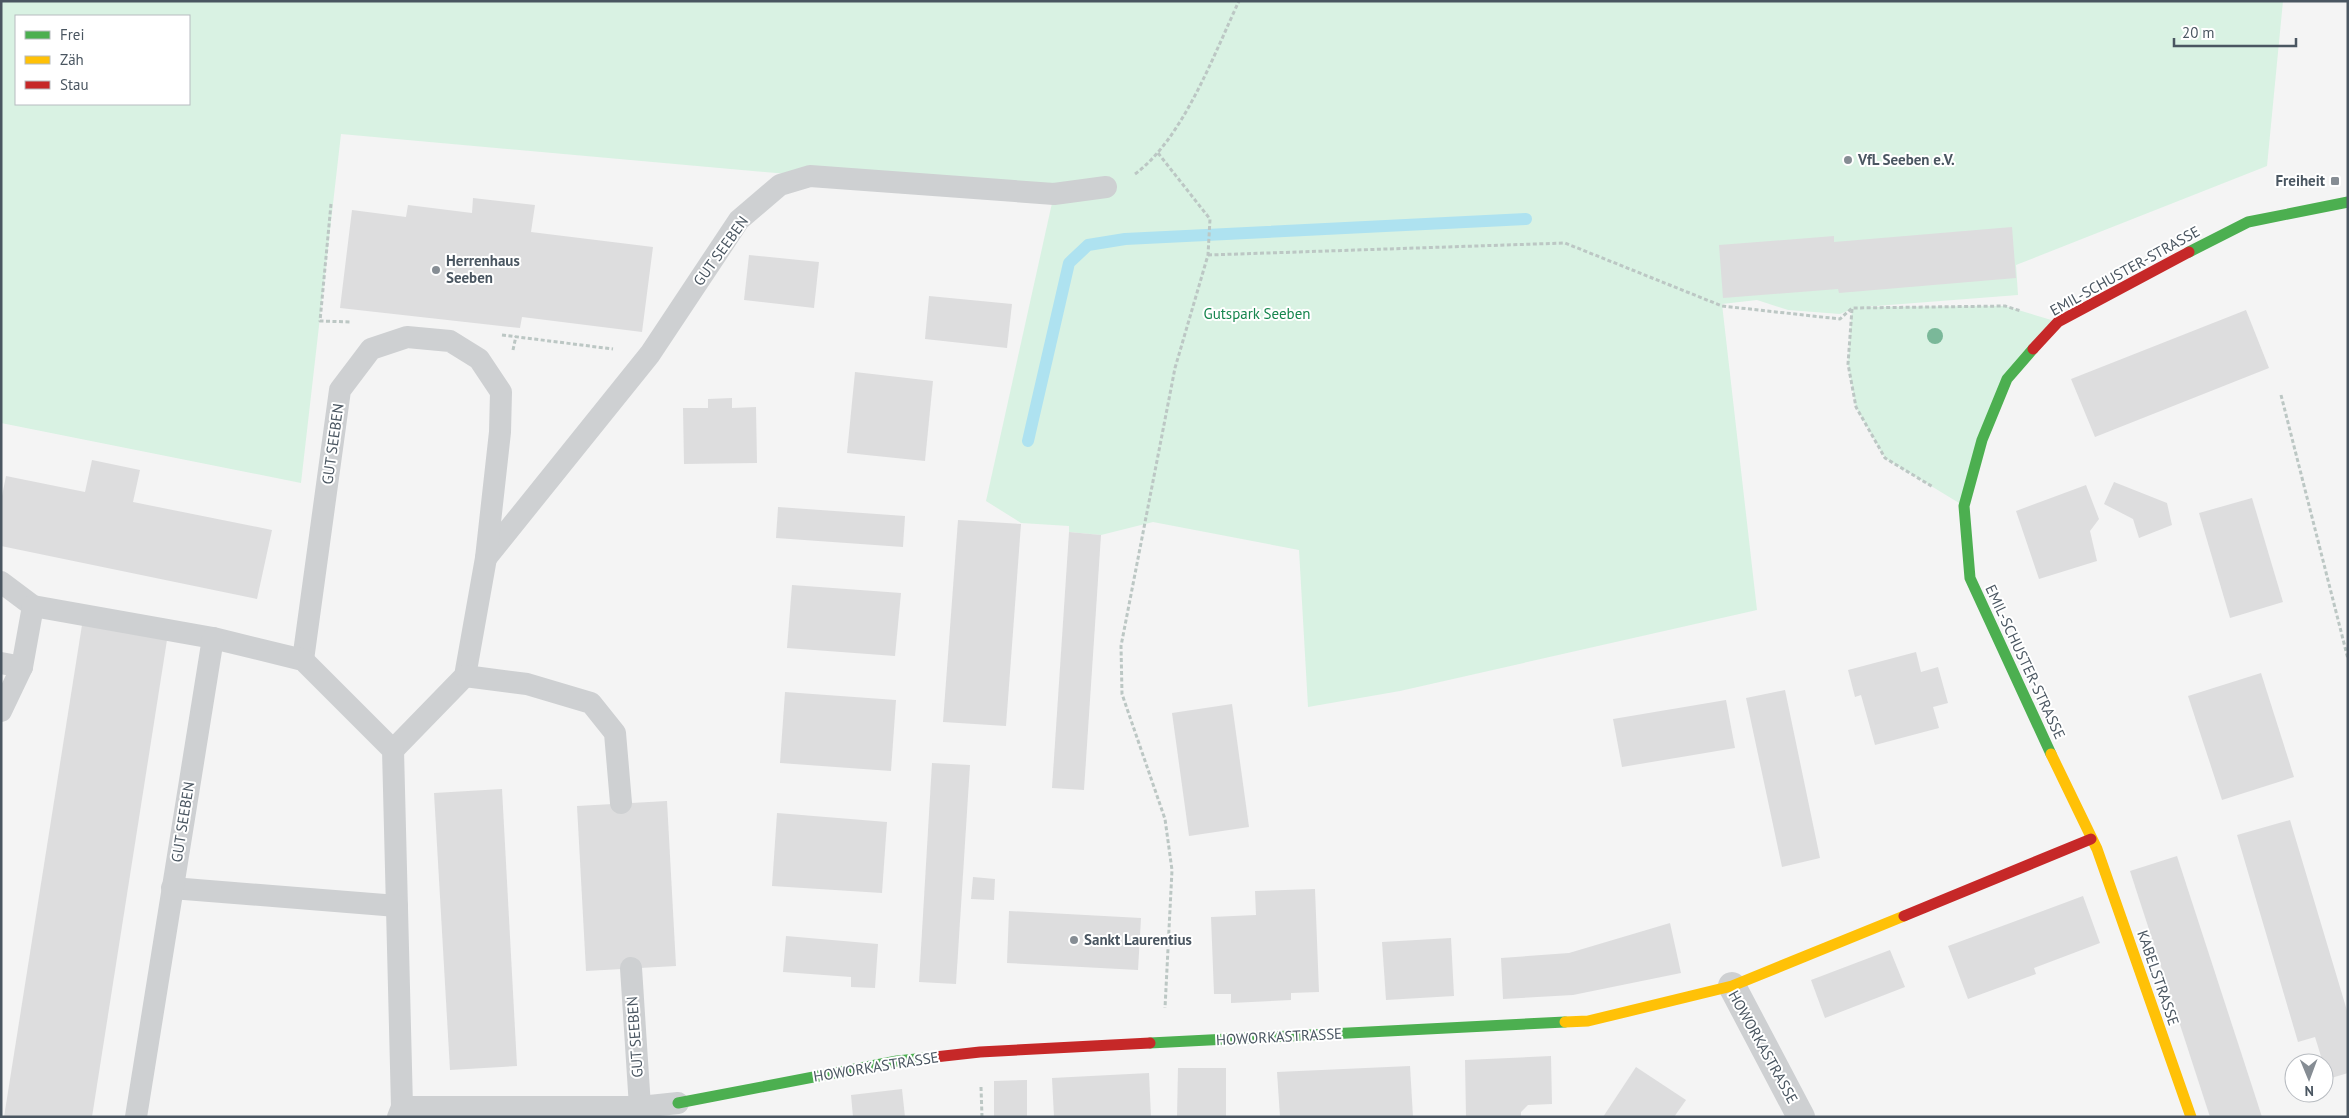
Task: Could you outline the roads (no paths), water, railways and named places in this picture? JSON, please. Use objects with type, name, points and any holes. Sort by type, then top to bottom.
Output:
[{"type":"street","name":"EMIL-SCHUSTER-STRASSE","points":[[2094,844],[1970,578],[1964,506],[1982,440],[2007,379],[2058,322],[2248,222],[2348,202]]},
{"type":"street","points":[[1732,986],[2094,844]]},
{"type":"street","name":"KABELSTRASSE","points":[[2094,844],[2191,1117]]},
{"type":"street","name":"HOWORKASTRASSE","points":[[678,1103],[898,1061],[980,1052],[1588,1021],[1732,986],[1802,1117]]},
{"type":"lane","name":"GUT SEEBEN","points":[[486,558],[650,354],[739,220],[780,185],[810,176],[1054,194],[1106,187]]},
{"type":"lane","name":"GUT SEEBEN","points":[[303,660],[340,390],[371,349],[407,338],[450,342],[479,359],[501,392],[500,432],[486,558],[465,676]]},
{"type":"lane","points":[[1,582],[33,606],[213,638],[303,660],[393,750],[400,1112],[538,1111],[640,1107],[678,1103]]},
{"type":"lane","points":[[1,711],[12,665],[33,606]]},
{"type":"lane","name":"GUT SEEBEN","points":[[136,1117],[213,638]]},
{"type":"lane","points":[[393,750],[465,676],[527,684],[591,703],[614,733],[621,803]]},
{"type":"lane","points":[[172,888],[397,906]]},
{"type":"lane","name":"GUT SEEBEN","points":[[630,968],[640,1107]]},
{"type":"waterway","points":[[1028,441],[1069,263],[1088,245],[1125,239],[1526,219]]},
{"type":"place","name":"VfL Seeben e.V.","points":[[1848,160]]},
{"type":"place","name":"Freiheit","points":[[2335,181]]},
{"type":"place","name":"Herrenhaus Seeben","points":[[436,270]]},
{"type":"place","name":"Sankt Laurentius","points":[[1074,940]]},
{"type":"park label","name":"Gutspark Seeben","points":[[1257,314]]}]
